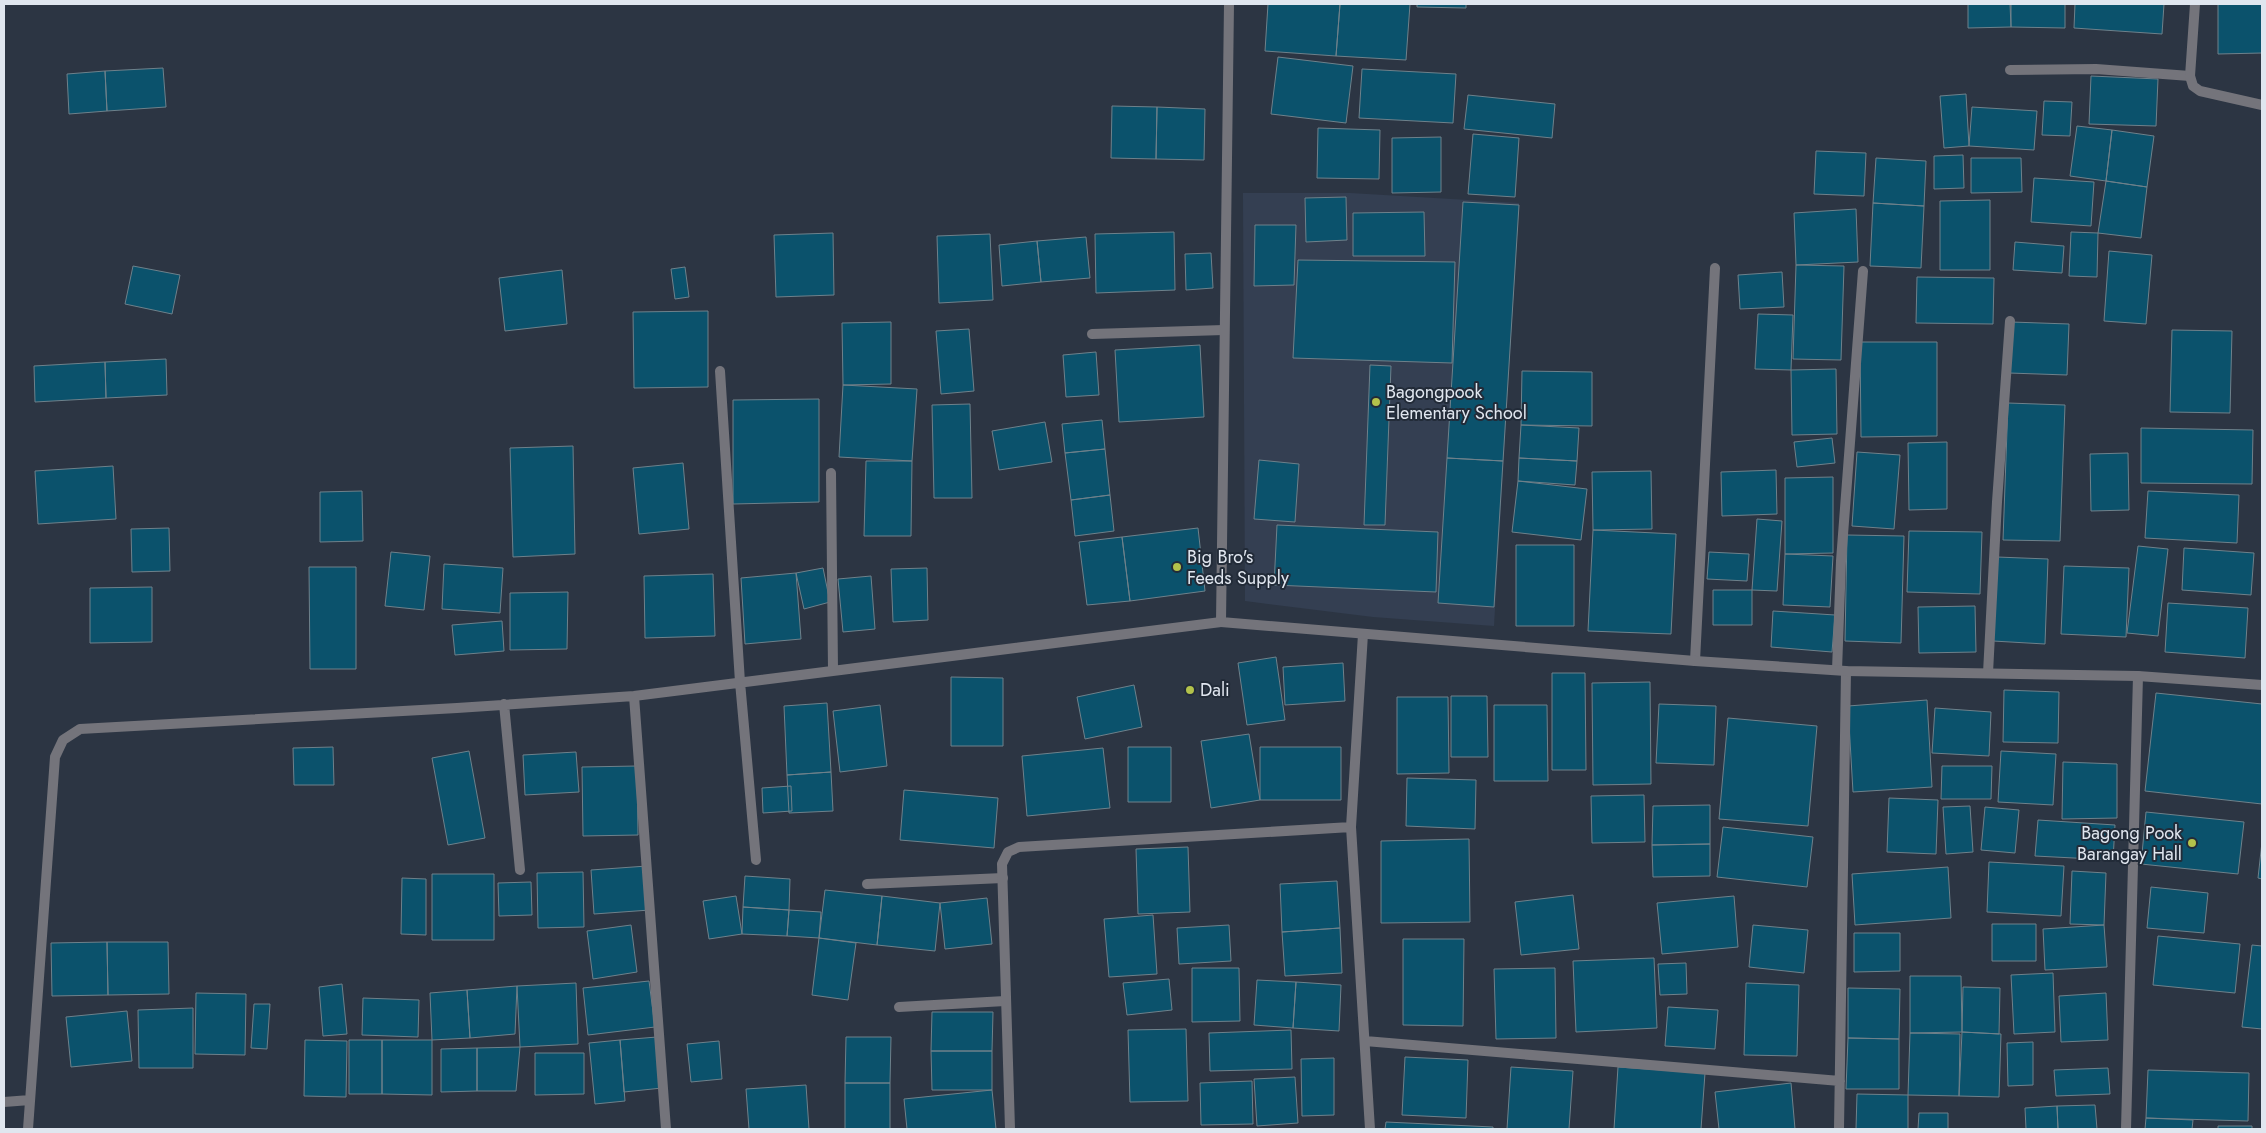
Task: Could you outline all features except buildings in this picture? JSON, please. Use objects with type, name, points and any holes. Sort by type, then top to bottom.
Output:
[{"type":"street","points":[[1221,622],[1229,4]]},
{"type":"street","points":[[2195,4],[2190,76],[2193,86],[2200,91],[2262,105]]},
{"type":"street","points":[[2010,70],[2096,70],[2190,76]]},
{"type":"street","points":[[1695,661],[1715,268]]},
{"type":"street","points":[[1839,1129],[1841,561],[1863,271]]},
{"type":"street","points":[[1988,673],[1997,502],[2010,321]]},
{"type":"street","points":[[1092,334],[1224,330]]},
{"type":"street","points":[[720,371],[740,682],[756,860]]},
{"type":"street","points":[[831,473],[833,670]]},
{"type":"street","points":[[28,1129],[55,758],[63,740],[80,729],[634,696],[1221,622],[1695,661],[1842,670],[2138,676],[2262,685]]},
{"type":"street","points":[[1363,634],[1351,827],[1370,1129]]},
{"type":"street","points":[[2126,1129],[2138,676]]},
{"type":"street","points":[[634,696],[666,1129]]},
{"type":"street","points":[[504,704],[520,870]]},
{"type":"street","points":[[1010,1129],[1002,864],[1008,852],[1019,847],[1351,827]]},
{"type":"street","points":[[867,884],[1003,878]]},
{"type":"street","points":[[898,1007],[1005,1001]]},
{"type":"street","points":[[1365,1041],[1840,1082]]},
{"type":"street","points":[[4,1102],[30,1100]]},
{"type":"shaded area","name":"Bagongpook Elementary School","points":[[1243,193],[1350,193],[1519,203],[1494,626],[1373,617],[1245,601]]},
{"type":"place","name":"Bagongpook Elementary School","points":[[1376,402]]},
{"type":"place","name":"Big Bro's Feeds Supply","points":[[1177,567]]},
{"type":"place","name":"Dali","points":[[1190,690]]},
{"type":"place","name":"Bagong Pook Barangay Hall","points":[[2192,843]]}]
